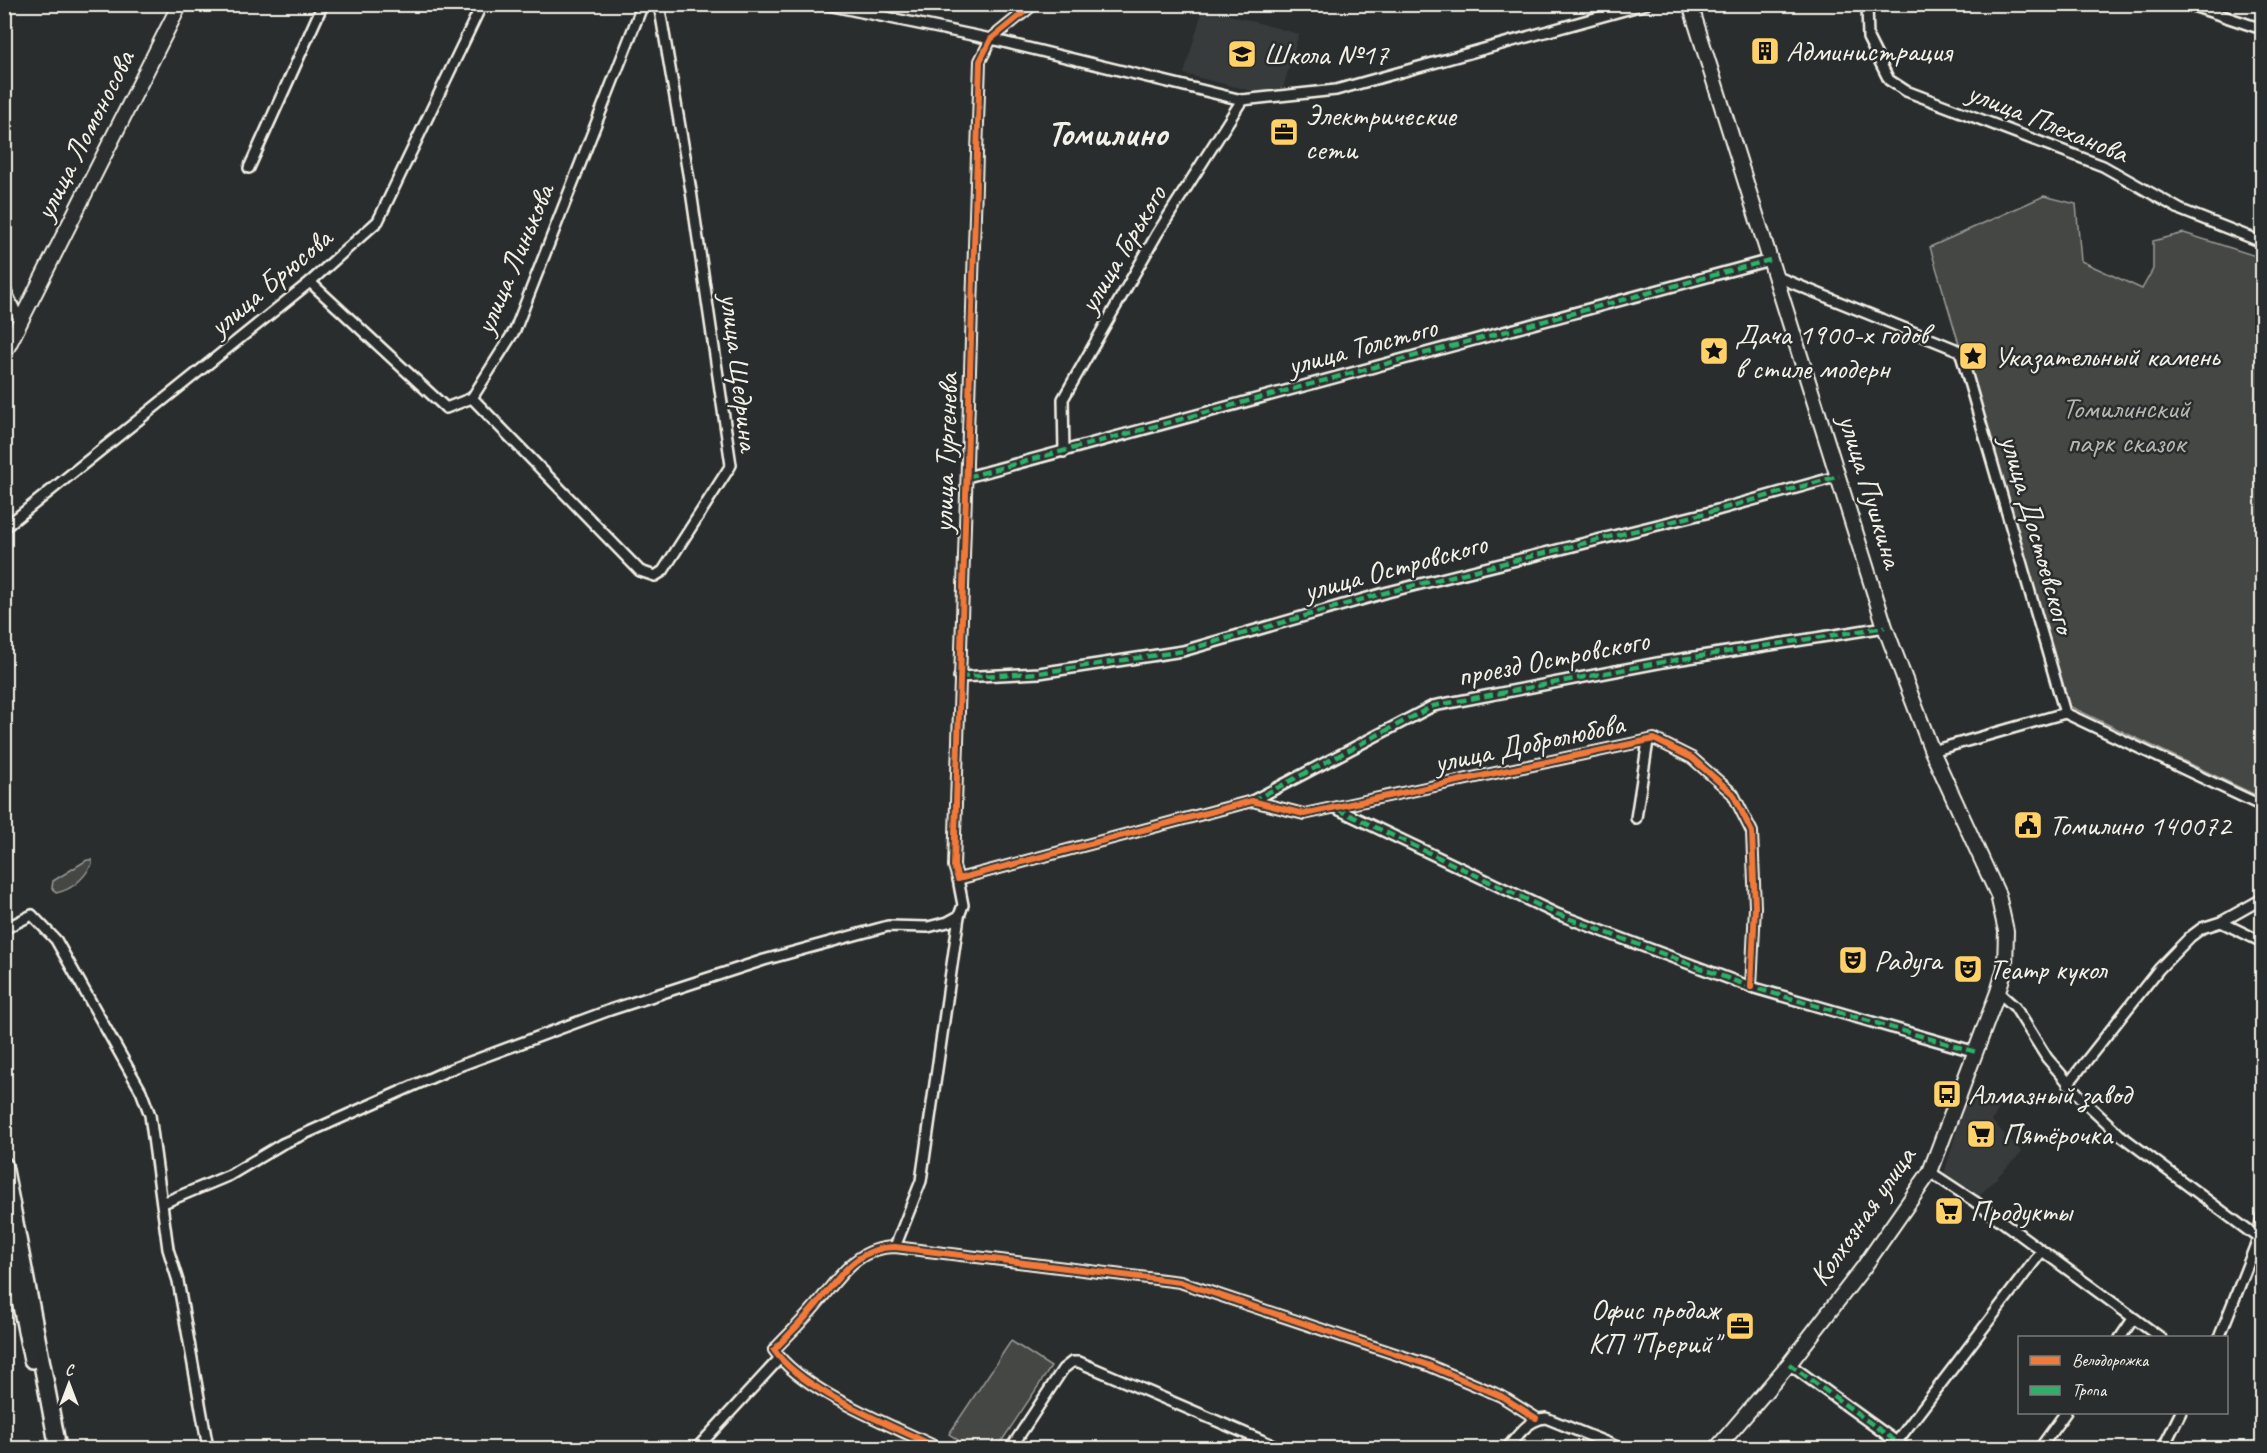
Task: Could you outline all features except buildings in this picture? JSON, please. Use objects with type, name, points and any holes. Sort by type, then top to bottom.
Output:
[{"type":"main road","name":"улица Ломоносова","points":[[4,354],[180,4]]},
{"type":"main road","name":"улица Пушкина","points":[[1690,4],[1839,476],[1884,627],[1932,752],[1976,843],[2003,914],[2007,951],[1999,989]]},
{"type":"main road","name":"Колхозная улица","points":[[1717,1449],[1789,1364],[1863,1268],[1930,1173],[1999,989]]},
{"type":"main road","points":[[4,1165],[58,1449]]},
{"type":"main road","points":[[4,1222],[47,1449]]},
{"type":"street","points":[[249,168],[323,4]]},
{"type":"street","name":"улица Брюсова","points":[[4,528],[310,282],[378,221],[482,4]]},
{"type":"street","name":"улица Линькова","points":[[472,398],[515,330],[643,4]]},
{"type":"street","name":"улица Щедрина","points":[[472,398],[640,571],[655,576],[663,571],[731,465],[692,191],[658,4]]},
{"type":"street","points":[[823,4],[991,39],[1242,100],[1336,90],[1646,4]]},
{"type":"street","points":[[991,39],[1034,4]]},
{"type":"street","name":"улица Плеханова","points":[[1867,4],[1868,38],[1889,80],[1905,91],[2103,166],[2181,210],[2262,242]]},
{"type":"street","points":[[2187,4],[2262,29]]},
{"type":"street","name":"улица Тургенева","points":[[895,1247],[921,1181],[959,916],[963,905],[956,875],[959,677],[980,61],[991,39]]},
{"type":"street","name":"улица Горького","points":[[1064,452],[1063,399],[1157,234],[1242,100]]},
{"type":"street","name":"улица Толстого","points":[[967,477],[1770,260]]},
{"type":"street","name":"улица Достоевского","points":[[1775,276],[1960,351],[2066,713]]},
{"type":"street","points":[[310,282],[446,408],[472,398]]},
{"type":"street","points":[[4,287],[20,321]]},
{"type":"street","name":"улица Островского","points":[[959,677],[1039,673],[1183,651],[1388,592],[1710,512],[1839,476]]},
{"type":"street","name":"проезд Островского","points":[[956,875],[1252,801],[1433,706],[1663,662],[1884,627]]},
{"type":"street","points":[[1932,752],[2066,713],[2262,806]]},
{"type":"street","name":"улица Добролюбова","points":[[1252,801],[1304,814],[1337,809],[1373,798],[1477,779],[1654,739],[1692,758],[1733,794],[1752,832],[1755,907],[1751,987]]},
{"type":"street","points":[[1636,818],[1648,741]]},
{"type":"street","points":[[1337,809],[1557,914],[1751,987],[1976,1052]]},
{"type":"street","points":[[2068,1084],[2159,969],[2196,933],[2221,922],[2262,898]]},
{"type":"street","points":[[4,929],[32,915],[56,940],[141,1091],[150,1115],[168,1249],[178,1281],[208,1449]]},
{"type":"street","points":[[163,1203],[230,1175],[282,1144],[451,1069],[591,1017],[776,957],[888,926],[928,927],[948,922],[959,916]]},
{"type":"street","points":[[2221,922],[2262,942]]},
{"type":"street","points":[[1999,989],[2015,1006],[2047,1058],[2068,1084],[2119,1134],[2260,1240]]},
{"type":"street","points":[[1930,1173],[1974,1201],[2158,1336]]},
{"type":"street","points":[[2220,1336],[2260,1240],[2262,1216]]},
{"type":"street","points":[[697,1449],[848,1266],[868,1252],[895,1247],[1180,1282],[1428,1365],[1501,1396],[1536,1418],[1546,1418],[1620,1449]]},
{"type":"street","points":[[1789,1364],[1898,1446],[2042,1251]]},
{"type":"street","points":[[2121,1336],[2133,1319]]},
{"type":"street","points":[[777,1354],[819,1389],[938,1449]]},
{"type":"street","points":[[1011,1449],[1063,1369],[1072,1362],[1079,1362],[1280,1449]]},
{"type":"street","points":[[2040,1449],[2065,1414]]},
{"type":"street","points":[[2163,1449],[2180,1414]]},
{"type":"street","points":[[1507,1449],[1536,1418]]},
{"type":"shaded area","name":"Школа №17","points":[[1203,8],[1299,34],[1280,98],[1184,74]]},
{"type":"shaded area","points":[[1968,1093],[2002,1102],[1992,1121],[2022,1152],[1977,1198],[1944,1174]]},
{"type":"green space","name":"Томилинский парк сказок","points":[[2044,196],[2076,204],[2081,261],[2142,289],[2153,269],[2153,241],[2184,233],[2262,258],[2262,798],[2067,705],[1930,247]]},
{"type":"green space","points":[[87,860],[92,860],[92,864],[81,879],[67,889],[56,893],[52,888],[53,881]]},
{"type":"green space","points":[[1011,1341],[1051,1367],[997,1448],[970,1448],[949,1434]]},
{"type":"marked path","points":[[967,477],[1770,260]]},
{"type":"marked path","points":[[959,677],[1039,673],[1183,651],[1388,592],[1710,512],[1839,476]]},
{"type":"marked path","points":[[1252,801],[1433,706],[1663,662],[1885,627]]},
{"type":"marked path","points":[[1337,809],[1557,914],[1751,987],[1976,1052]]},
{"type":"marked path","points":[[1789,1364],[1905,1448]]},
{"type":"cycle path","points":[[1034,4],[991,39],[980,61],[954,866],[958,879],[1252,801],[1304,814],[1654,739],[1692,758],[1733,794],[1752,832],[1755,907],[1751,987]]},
{"type":"cycle path","points":[[938,1448],[850,1406],[805,1380],[774,1350],[806,1317],[849,1266],[869,1252],[881,1248],[895,1247],[1180,1282],[1428,1365],[1501,1396],[1536,1418]]},
{"type":"place","name":"Администрация","points":[[1765,51]]},
{"type":"place","name":"Школа №17","points":[[1242,54]]},
{"type":"place","name":"Электрические сети","points":[[1284,132]]},
{"type":"place","name":"Дача 1900-х годов в стиле модерн","points":[[1714,351]]},
{"type":"place","name":"Указательный камень","points":[[1973,356]]},
{"type":"place","name":"Томилино 140072","points":[[2028,825]]},
{"type":"place","name":"Радуга","points":[[1853,960]]},
{"type":"place","name":"Театр кукол","points":[[1968,969]]},
{"type":"place","name":"Алмазный завод","points":[[1947,1094]]},
{"type":"place","name":"Пятёрочка","points":[[1981,1134]]},
{"type":"place","name":"Продукты","points":[[1949,1211]]},
{"type":"place","name":"Офис продаж КП \"Прерий\"","points":[[1740,1326]]},
{"type":"district","name":"Томилино","points":[[1107,132]]}]
